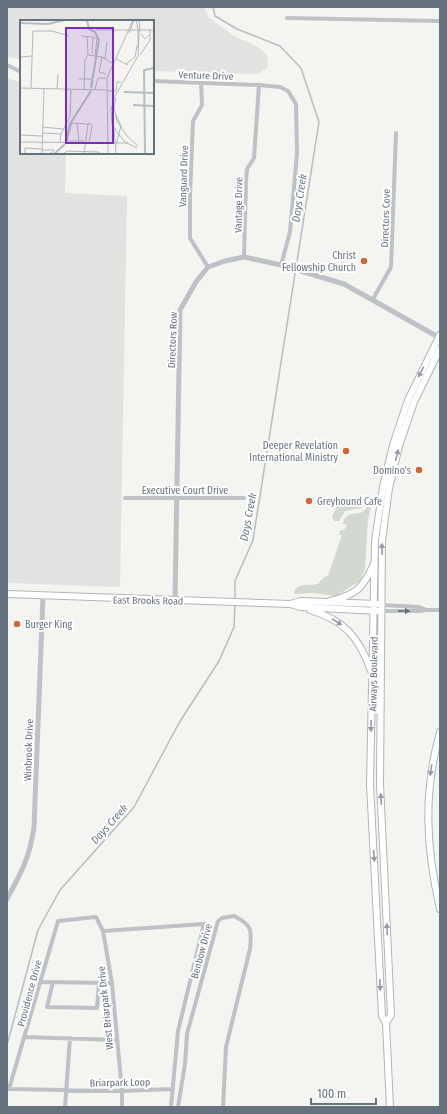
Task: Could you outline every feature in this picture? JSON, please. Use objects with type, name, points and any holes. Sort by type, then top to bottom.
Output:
[{"type":"main road","name":"Airways Boulevard","points":[[386,1023],[391,1015],[380,784],[382,608],[379,534],[382,487],[393,445],[408,400],[440,337]]},
{"type":"main road","name":"Airways Boulevard","points":[[390,1107],[386,1023],[382,1016],[370,784],[375,561],[379,534],[400,442],[414,402],[440,350]]},
{"type":"main road","points":[[327,601],[344,598],[358,590],[366,581],[375,561]]},
{"type":"main road","name":"East Brooks Road","points":[[7,594],[290,604],[301,601],[327,601],[375,604],[382,608]]},
{"type":"main road","name":"East Brooks Road","points":[[290,604],[301,608],[374,611],[382,608]]},
{"type":"main road","points":[[301,608],[325,615],[346,629],[362,649],[372,675]]},
{"type":"main road","points":[[440,732],[433,756],[428,794],[428,842],[432,873],[440,909]]},
{"type":"street","points":[[287,18],[440,21]]},
{"type":"street","points":[[7,65],[20,72]]},
{"type":"street","name":"Venture Drive","points":[[154,81],[258,85],[280,87],[288,91],[296,104],[297,153],[290,232],[281,265]]},
{"type":"street","name":"Vanguard Drive","points":[[201,82],[202,105],[193,121],[190,238],[208,267]]},
{"type":"street","name":"Vantage Drive","points":[[244,256],[246,180],[247,169],[254,158],[258,85]]},
{"type":"street","name":"Directors Cove","points":[[373,299],[391,268],[396,133]]},
{"type":"street","points":[[208,267],[225,260],[244,256],[281,265],[344,284],[440,337]]},
{"type":"street","name":"Directors Row","points":[[175,600],[180,310],[196,282],[208,267]]},
{"type":"street","name":"Executive Court Drive","points":[[125,498],[244,498]]},
{"type":"street","name":"Winbrook Drive","points":[[7,899],[26,864],[31,848],[34,827],[43,596]]},
{"type":"street","name":"East Brooks Road","points":[[382,608],[419,607],[427,610],[440,610]]},
{"type":"street","name":"Benbow Drive","points":[[178,1107],[185,1064],[187,1034],[218,921],[222,918],[234,916],[249,925],[252,933],[250,949],[226,1047],[223,1107]]},
{"type":"street","name":"Providence Drive","points":[[66,1090],[9,1089],[58,921],[96,917],[103,931]]},
{"type":"street","points":[[103,931],[204,924],[178,1031],[172,1107]]},
{"type":"street","name":"West Briarpark Drive","points":[[103,931],[112,983],[116,1040],[122,1091],[122,1107]]},
{"type":"street","points":[[40,982],[112,983]]},
{"type":"street","points":[[53,982],[47,1007],[97,1008],[99,983]]},
{"type":"street","points":[[25,1037],[116,1040]]},
{"type":"street","points":[[65,1107],[70,1038]]},
{"type":"street","name":"Briarpark Loop","points":[[66,1090],[122,1091],[173,1089]]},
{"type":"shaded area","points":[[7,7],[204,7],[209,18],[234,36],[258,47],[267,55],[268,67],[258,74],[154,71],[154,20],[20,20],[20,59],[7,57]]},
{"type":"shaded area","points":[[7,78],[20,82],[20,154],[66,154],[65,193],[127,196],[120,587],[7,583]]},
{"type":"shaded area","points":[[360,498],[364,503],[362,508],[345,511],[339,521],[334,521],[332,517],[338,503],[358,501]]},
{"type":"shaded area","points":[[368,501],[372,502],[368,520],[365,569],[360,581],[336,596],[313,593],[294,594],[295,590],[300,586],[318,584],[324,577],[328,576],[342,535],[339,535],[340,531],[345,529],[347,524],[343,524],[344,520],[350,515],[363,512],[367,507]]},
{"type":"waterway","name":"Days Creek","points":[[213,7],[215,16],[237,29],[280,46],[301,68],[319,122],[253,540],[235,581],[235,599]]},
{"type":"waterway","name":"Days Creek","points":[[7,1045],[38,930],[60,890],[134,807],[179,723],[219,661],[234,627],[235,603]]},
{"type":"place","name":"Christ Fellowship Church","points":[[364,261]]},
{"type":"place","name":"Deeper Revelation International Ministry","points":[[346,451]]},
{"type":"place","name":"Domino's","points":[[419,470]]},
{"type":"place","name":"Greyhound Cafe","points":[[309,501]]},
{"type":"place","name":"Burger King","points":[[17,624]]}]
